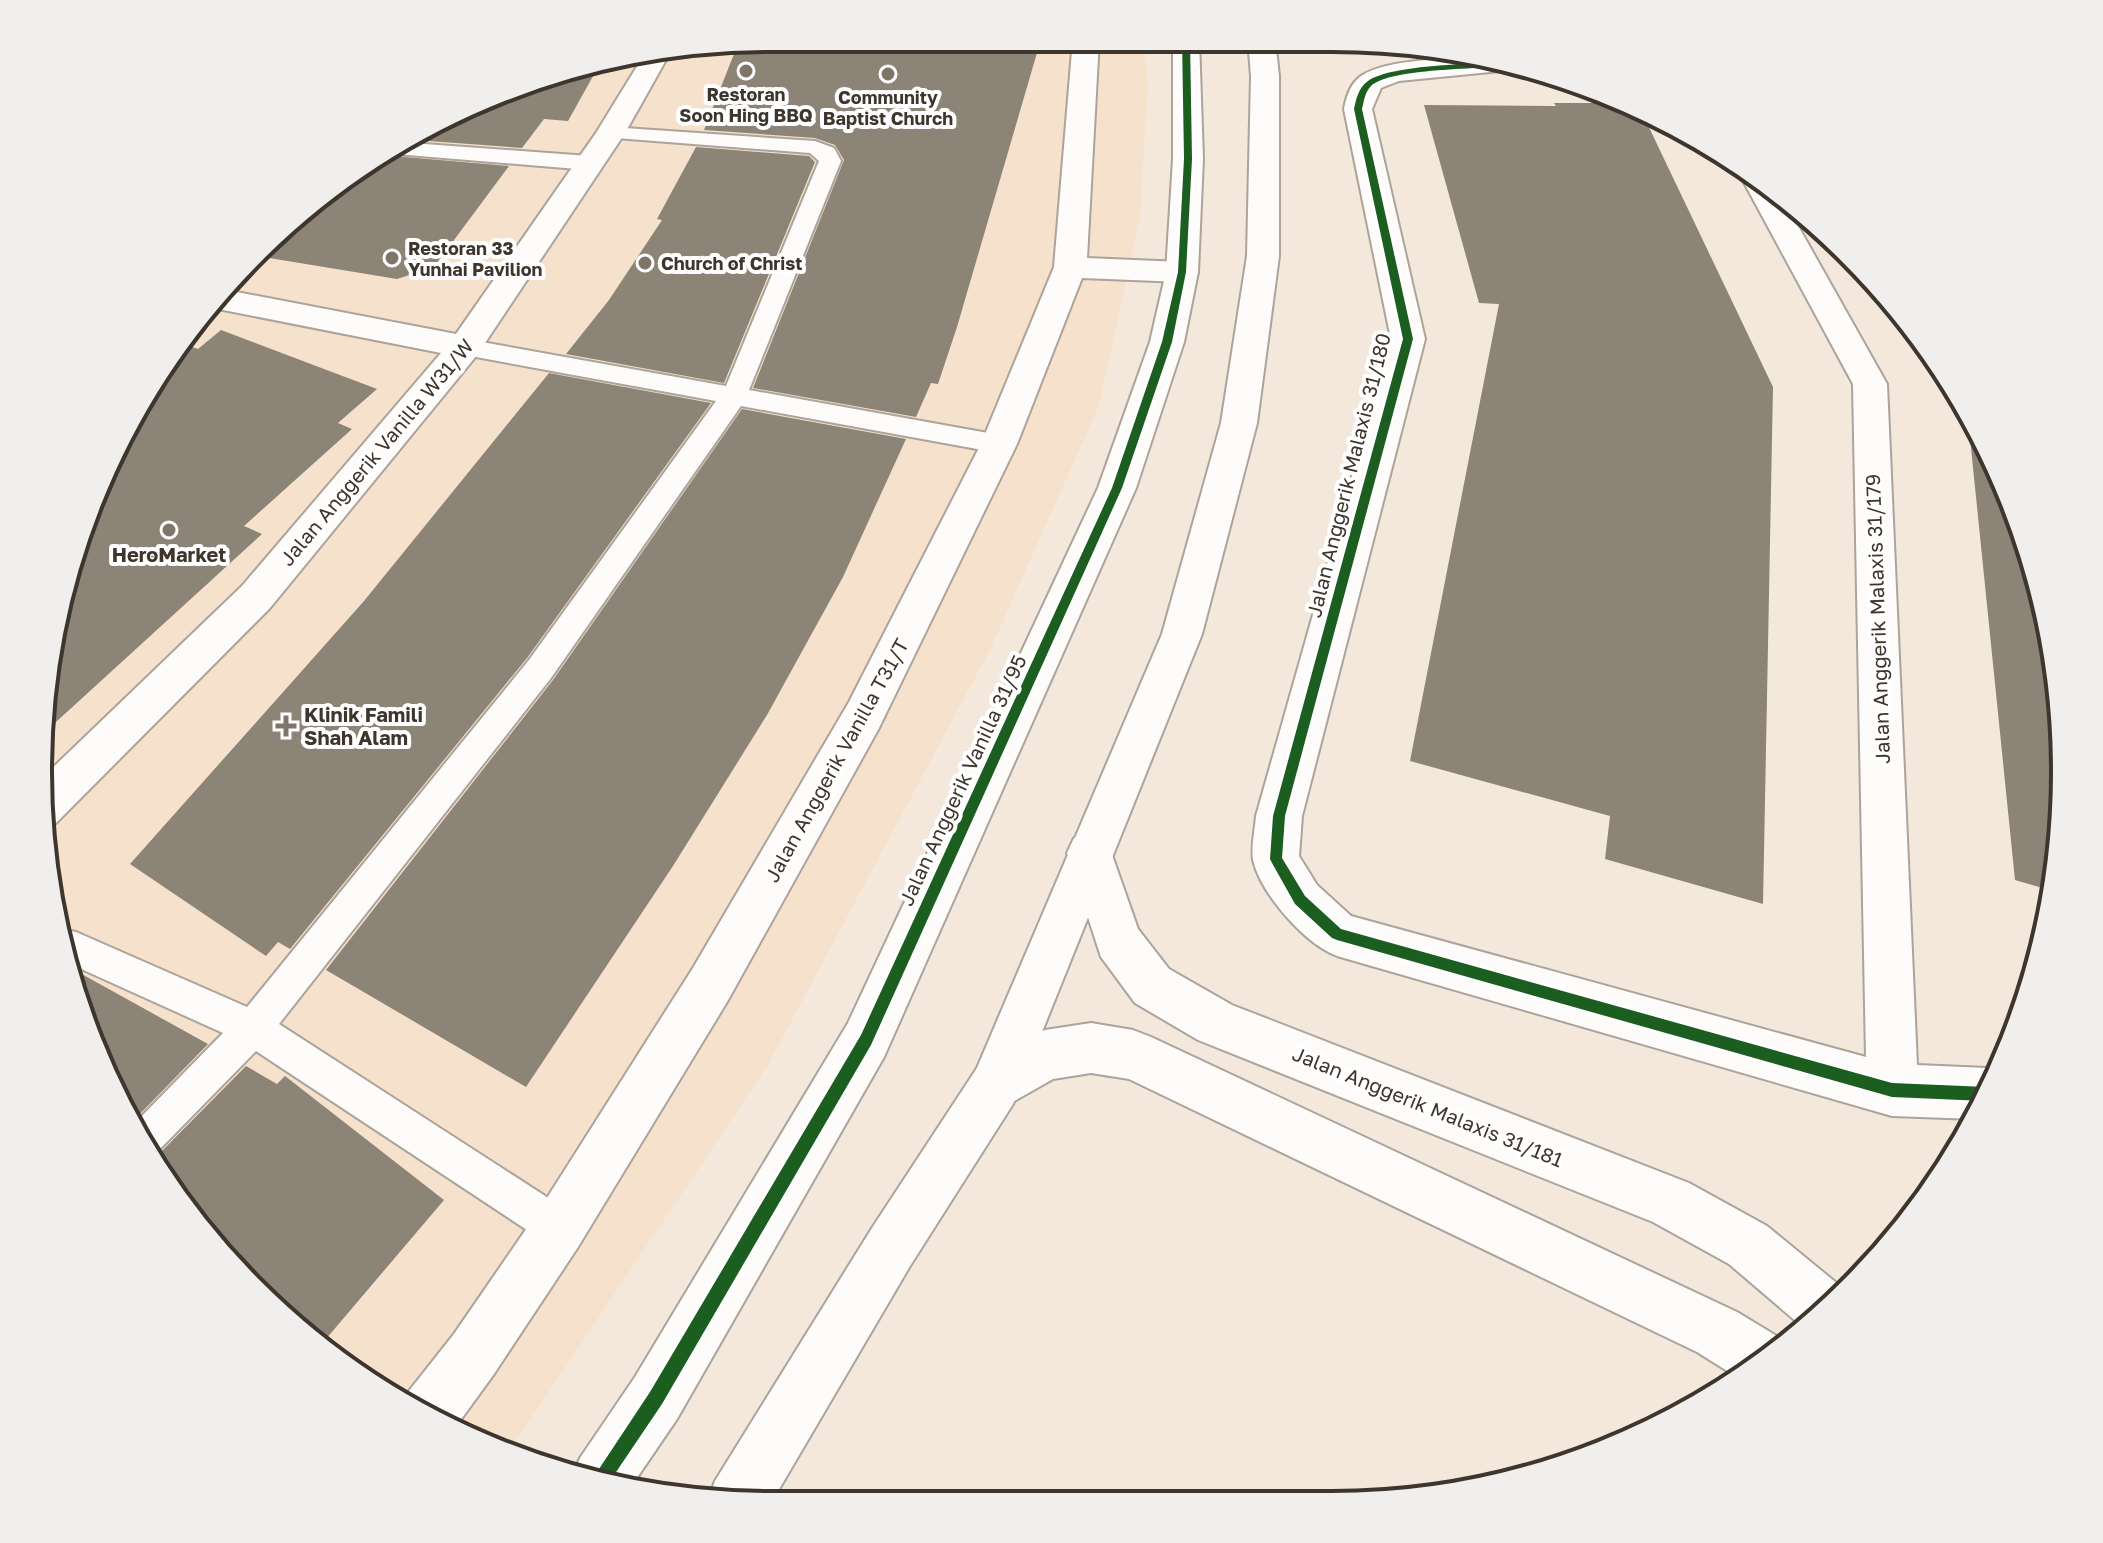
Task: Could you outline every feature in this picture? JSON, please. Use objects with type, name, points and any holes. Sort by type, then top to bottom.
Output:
[{"type":"street","name":"Jalan Anggerik Vanilla T31/T","points":[[434,1407],[474,1354],[559,1228],[710,985],[857,729],[999,444],[1070,267],[1085,52]]},
{"type":"street","name":"Jalan Anggerik Vanilla 31/95","points":[[606,1471],[656,1398],[866,1040],[1117,488],[1167,342],[1182,272],[1188,159],[1186,52]]},
{"type":"street","points":[[745,1490],[891,1247],[995,1086],[1182,634],[1239,423],[1263,256],[1263,57]]},
{"type":"street","name":"Jalan Anggerik Vanilla W31/W","points":[[53,796],[256,597],[465,347],[610,133],[653,62]]},
{"type":"street","name":"Jalan Anggerik Malaxis 31/180","points":[[1475,67],[1398,73],[1372,81],[1360,95],[1358,109],[1408,339],[1279,816],[1276,859],[1300,900],[1337,934],[1892,1090],[1975,1093]]},
{"type":"street","name":"Jalan Anggerik Malaxis 31/179","points":[[1769,200],[1870,384],[1892,1090]]},
{"type":"street","points":[[1070,267],[1182,272]]},
{"type":"street","points":[[228,301],[465,347]]},
{"type":"street","name":"Jalan Anggerik Malaxis 31/181","points":[[1090,853],[1118,941],[1152,986],[1216,1023],[1670,1202],[1748,1245],[1817,1302]]},
{"type":"street","points":[[995,1086],[1045,1055],[1091,1048],[1133,1055],[1717,1332],[1753,1354]]},
{"type":"lane","points":[[150,1135],[253,1028],[540,669],[734,396],[830,161],[826,153],[815,147],[610,133]]},
{"type":"lane","points":[[410,150],[589,163]]},
{"type":"lane","points":[[465,347],[999,444]]},
{"type":"lane","points":[[75,949],[253,1028],[559,1228]]},
{"type":"shaded area","points":[[772,52],[1145,52],[1148,83],[1140,218],[1099,406],[991,648],[768,1065],[515,1443],[453,1417],[412,1395],[333,1342],[263,1280],[231,1246],[173,1171],[126,1090],[90,1003],[66,912],[58,865],[52,772],[58,678],[66,631],[90,540],[126,453],[148,412],[201,333],[231,297],[297,231],[333,201],[412,148],[453,126],[540,90],[631,66],[678,58]]},
{"type":"building","points":[[1037,52],[957,327],[938,384],[931,383],[916,417],[753,388],[844,160],[835,145],[815,138],[704,130],[734,54]]},
{"type":"building","points":[[594,75],[568,121],[544,119],[522,148],[425,141],[496,107],[540,90]]},
{"type":"building","points":[[1554,103],[1597,103],[1648,125],[1773,387],[1763,904],[1605,859],[1610,816],[1410,761],[1499,304],[1479,303],[1424,105],[1556,106]]},
{"type":"building","points":[[696,147],[809,156],[815,162],[724,383],[566,354],[609,300],[662,220],[657,219]]},
{"type":"building","points":[[398,156],[509,166],[434,267],[397,279],[268,258],[333,201]]},
{"type":"building","name":"HeroMarket","points":[[221,330],[377,389],[338,423],[352,429],[244,526],[262,534],[54,724],[66,631],[90,540],[126,453],[148,412],[191,347],[198,349]]},
{"type":"building","points":[[549,373],[711,403],[527,658],[290,949],[278,942],[266,956],[130,864],[364,601]]},
{"type":"building","points":[[742,409],[906,439],[843,577],[767,715],[673,866],[526,1087],[326,970],[553,680]]},
{"type":"building","points":[[1970,440],[2013,540],[2037,631],[2045,678],[2051,772],[2045,865],[2041,888],[2015,880]]},
{"type":"building","points":[[82,974],[208,1044],[139,1115],[107,1047]]},
{"type":"building","points":[[246,1066],[277,1084],[285,1076],[444,1200],[327,1337],[263,1280],[231,1246],[201,1210],[161,1152]]},
{"type":"cycle path","points":[[606,1471],[656,1398],[866,1040],[1117,488],[1167,342],[1182,272],[1188,159],[1186,52]]},
{"type":"cycle path","points":[[1473,66],[1382,77],[1365,88],[1358,109],[1408,339],[1279,816],[1276,859],[1300,900],[1337,934],[1892,1090],[1975,1093]]},
{"type":"place","name":"Restoran Soon Hing BBQ","points":[[746,71]]},
{"type":"place","name":"Community Baptist Church","points":[[888,74]]},
{"type":"place","name":"Restoran 33 Yunhai Pavilion","points":[[392,258]]},
{"type":"place","name":"Church of Christ","points":[[645,263]]},
{"type":"place","name":"HeroMarket","points":[[169,530]]},
{"type":"place","name":"Klinik Famili Shah Alam","points":[[286,726]]}]
